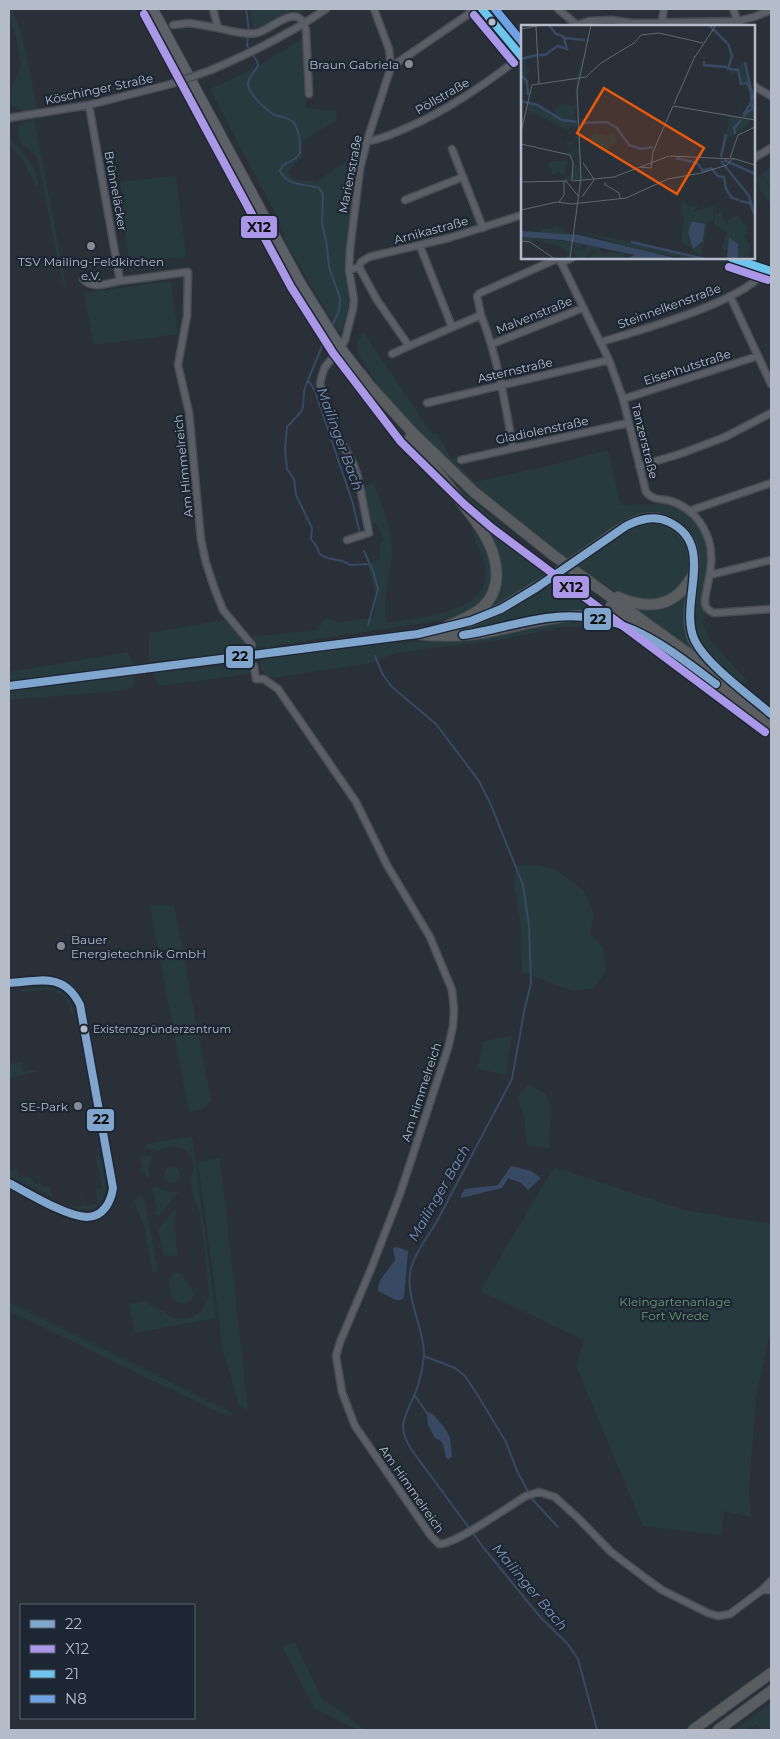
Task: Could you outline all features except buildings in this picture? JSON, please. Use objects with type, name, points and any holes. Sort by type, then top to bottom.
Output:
[{"type":"highway","points":[[361,374],[473,518],[491,549],[496,566],[497,583],[492,594],[476,613],[442,629]]},
{"type":"highway","points":[[372,388],[412,432],[474,492],[553,555],[768,712]]},
{"type":"highway","points":[[408,435],[440,468],[498,520],[771,724]]},
{"type":"highway","points":[[442,629],[473,621],[500,609],[549,579],[620,529],[648,518],[666,520],[678,527],[690,541],[695,560],[690,605],[693,638],[707,659],[768,712]]},
{"type":"highway","points":[[598,588],[636,604],[654,605],[671,600],[678,595],[693,575]]},
{"type":"highway","points":[[418,634],[437,637],[483,633],[539,620],[581,616],[596,617],[621,623],[634,629],[677,655]]},
{"type":"highway","points":[[693,1730],[771,1673]]},
{"type":"highway","points":[[718,1730],[771,1691]]},
{"type":"main road","points":[[153,9],[300,282],[341,348],[361,374]]},
{"type":"main road","points":[[9,686],[418,634],[442,629]]},
{"type":"street","points":[[213,9],[218,28]]},
{"type":"street","name":"Köschinger Straße","points":[[9,118],[89,105],[175,84],[243,56],[304,24],[326,9]]},
{"type":"street","name":"Marienstraße","points":[[341,348],[345,340],[354,300],[349,270],[353,216],[360,169],[391,66],[389,49],[374,9]]},
{"type":"street","points":[[391,66],[476,9]]},
{"type":"street","points":[[482,9],[521,55]]},
{"type":"street","points":[[558,9],[574,25]]},
{"type":"street","points":[[661,24],[664,9]]},
{"type":"street","points":[[732,9],[738,21]]},
{"type":"street","points":[[590,24],[611,20],[661,24],[738,21],[771,11]]},
{"type":"street","points":[[174,25],[189,23],[243,33],[254,33],[265,30],[289,15],[296,15],[304,24],[309,94]]},
{"type":"street","points":[[633,23],[639,25]]},
{"type":"street","name":"Pöllstraße","points":[[367,141],[388,136],[440,112],[482,86],[521,57]]},
{"type":"street","points":[[755,87],[771,96]]},
{"type":"street","name":"Brünneläcker","points":[[89,105],[120,281]]},
{"type":"street","points":[[755,157],[771,148]]},
{"type":"street","points":[[452,149],[483,228]]},
{"type":"street","points":[[405,200],[462,177]]},
{"type":"street","name":"Arnikastraße","points":[[349,270],[359,267],[361,262],[369,258],[420,246],[521,215]]},
{"type":"street","points":[[420,246],[452,327]]},
{"type":"street","points":[[735,259],[769,270]]},
{"type":"street","points":[[513,448],[502,385],[492,344],[477,302],[477,296],[480,293],[560,260]]},
{"type":"street","name":"Tanzerstraße","points":[[560,260],[601,342],[623,399],[644,485],[650,496],[674,502],[689,511],[697,518],[708,540],[710,575],[706,595],[706,608],[714,614],[771,609]]},
{"type":"street","points":[[359,267],[378,300],[409,346]]},
{"type":"street","name":"Steinnelkenstraße","points":[[601,342],[702,309],[730,296],[769,270]]},
{"type":"street","name":"Am Himmelreich","points":[[120,281],[188,272],[187,316],[178,365],[189,412],[201,540],[206,563],[223,610],[252,645]]},
{"type":"street","points":[[83,279],[92,286],[120,281]]},
{"type":"street","points":[[730,296],[771,384]]},
{"type":"street","name":"Malvenstraße","points":[[492,344],[583,308]]},
{"type":"street","points":[[392,354],[481,315]]},
{"type":"street","points":[[341,348],[325,367],[321,379],[321,391],[333,428],[353,463],[358,477],[369,533],[347,540]]},
{"type":"street","name":"Eisenhutstraße","points":[[623,399],[758,356]]},
{"type":"street","name":"Asternstraße","points":[[427,403],[608,360]]},
{"type":"street","points":[[639,466],[680,454],[725,437],[771,415]]},
{"type":"street","name":"Gladiolenstraße","points":[[461,460],[628,423]]},
{"type":"street","points":[[689,511],[771,483]]},
{"type":"street","points":[[710,575],[771,560]]},
{"type":"street","name":"Am Himmelreich","points":[[254,666],[256,679],[264,679],[278,689],[356,802],[387,865],[430,937],[452,990],[453,1026],[448,1048],[400,1194],[336,1356],[342,1392],[355,1426],[431,1536],[439,1544],[446,1544],[468,1532],[526,1496],[544,1492],[555,1497],[611,1552],[648,1580],[662,1590],[708,1613],[718,1616],[730,1614],[762,1590]]},
{"type":"street","points":[[9,983],[56,982],[69,987],[77,998],[80,1005],[114,1188],[111,1201],[105,1209],[87,1218],[73,1214],[9,1183]]},
{"type":"street","points":[[762,1590],[771,1581]]},
{"type":"street","points":[[762,1590],[771,1590]]},
{"type":"green space","points":[[9,9],[12,9],[21,31],[37,107],[26,112],[10,104],[11,91],[21,65]]},
{"type":"green space","points":[[250,9],[305,9],[300,12],[292,11],[259,29],[253,27]]},
{"type":"green space","points":[[303,38],[306,108],[337,111],[336,121],[303,140],[301,157],[288,173],[295,179],[317,182],[350,158],[358,155],[344,268],[349,300],[347,316],[340,334],[287,245],[278,219],[210,89],[258,66]]},
{"type":"green space","points":[[34,118],[66,286],[64,288],[37,158],[20,142],[17,131],[20,124]]},
{"type":"green space","points":[[9,136],[30,162],[39,185],[36,186],[22,158],[9,145]]},
{"type":"green space","points":[[771,167],[771,186],[762,176],[771,188],[771,204],[757,186],[759,184],[755,180]]},
{"type":"green space","points":[[176,176],[186,257],[129,263],[120,182]]},
{"type":"green space","points":[[171,281],[178,334],[94,345],[84,293]]},
{"type":"green space","points":[[363,332],[432,434],[437,434],[452,459],[456,458],[457,464],[475,482],[544,467],[608,450],[621,505],[670,504],[688,513],[699,526],[708,555],[703,601],[705,610],[703,624],[709,638],[747,681],[743,684],[717,664],[697,638],[694,630],[693,613],[700,570],[700,558],[696,543],[686,525],[669,515],[646,513],[637,515],[617,525],[568,560],[474,486],[403,416],[359,356],[357,348]]},
{"type":"green space","points":[[444,475],[552,571],[494,609],[486,608],[498,563]]},
{"type":"green space","points":[[373,482],[386,515],[392,540],[385,604],[386,623],[431,616],[448,611],[464,605],[476,596],[484,585],[486,570],[471,530],[476,528],[486,545],[494,576],[484,603],[470,613],[451,619],[259,648],[252,637],[317,630],[326,618],[338,622],[372,618],[376,600],[367,566],[380,558],[379,546],[384,540],[377,525],[370,521],[363,489]]},
{"type":"green space","points":[[643,523],[661,524],[673,528],[686,542],[690,556],[689,571],[684,584],[659,602],[624,596],[575,566],[621,535]]},
{"type":"green space","points":[[563,575],[623,619],[578,614],[545,614],[458,631],[513,607]]},
{"type":"green space","points":[[687,591],[687,611],[702,658],[630,606]]},
{"type":"green space","points":[[224,620],[245,641],[244,651],[149,662],[149,633]]},
{"type":"green space","points":[[555,620],[594,621],[598,623],[597,628],[561,627],[505,639],[396,653],[370,663],[274,678],[265,674],[259,665],[263,659],[368,645],[469,638]]},
{"type":"green space","points":[[128,652],[134,665],[9,680],[9,672]]},
{"type":"green space","points":[[249,664],[249,674],[159,686],[153,673]]},
{"type":"green space","points":[[135,675],[134,687],[118,691],[9,700],[9,691]]},
{"type":"green space","points":[[516,865],[536,865],[555,869],[584,891],[594,914],[590,934],[603,947],[606,971],[594,988],[573,991],[522,972],[521,927],[514,883]]},
{"type":"green space","points":[[174,905],[211,1101],[205,1108],[189,1112],[150,906]]},
{"type":"green space","points":[[49,987],[63,992],[71,1004],[74,1014],[71,1014],[69,1003],[67,1003],[65,997],[62,994],[58,994],[55,990],[21,992],[20,989]]},
{"type":"green space","points":[[512,1036],[506,1075],[478,1069],[483,1041]]},
{"type":"green space","points":[[22,1062],[24,1072],[36,1070],[36,1072],[9,1078],[9,1064]]},
{"type":"green space","points":[[528,1084],[546,1094],[551,1107],[549,1148],[527,1145],[524,1115],[517,1098]]},
{"type":"green space","points":[[192,1136],[216,1318],[135,1333],[129,1304],[145,1301],[173,1317],[187,1319],[201,1310],[209,1294],[200,1215],[191,1188],[194,1163],[189,1154],[182,1148],[174,1146],[158,1151],[147,1149],[146,1144]]},
{"type":"green space","points":[[95,1154],[100,1156],[103,1169],[104,1197],[101,1203],[90,1210],[72,1207],[73,1205],[77,1207],[84,1205],[81,1192],[85,1206],[98,1204],[95,1189],[102,1188]]},
{"type":"green space","points":[[151,1155],[150,1177],[148,1178],[139,1169],[143,1168],[140,1157]]},
{"type":"green space","points":[[220,1158],[248,1410],[239,1406],[223,1350],[198,1162]]},
{"type":"green space","points":[[169,1167],[175,1167],[180,1172],[178,1181],[169,1183],[164,1178],[164,1172]]},
{"type":"green space","name":"Kleingartenanlage Fort Wrede","points":[[554,1167],[684,1210],[771,1224],[771,1329],[756,1397],[749,1490],[751,1517],[724,1511],[721,1535],[643,1526],[576,1366],[584,1340],[480,1291]]},
{"type":"green space","points":[[17,1169],[19,1178],[28,1176],[35,1184],[41,1183],[42,1187],[50,1186],[52,1197],[9,1176],[9,1171]]},
{"type":"green space","points":[[154,1186],[168,1192],[179,1191],[159,1216],[155,1214],[157,1210],[154,1193],[151,1192]]},
{"type":"green space","points":[[140,1196],[144,1198],[158,1271],[155,1273],[152,1272],[145,1229],[134,1202]]},
{"type":"green space","points":[[177,1209],[174,1223],[178,1255],[164,1257],[158,1229]]},
{"type":"green space","points":[[174,1273],[181,1273],[192,1289],[193,1296],[185,1304],[177,1303],[171,1297],[169,1279]]},
{"type":"green space","points":[[9,1302],[236,1415],[222,1414],[9,1311]]},
{"type":"green space","points":[[295,1642],[322,1699],[344,1713],[365,1730],[357,1730],[314,1708],[282,1646]]},
{"type":"green space","points":[[771,1703],[771,1730],[762,1730],[756,1724],[748,1730],[735,1730]]},
{"type":"water","points":[[511,1166],[531,1171],[541,1178],[528,1190],[521,1183],[508,1178],[502,1188],[461,1198],[465,1189],[498,1185]]},
{"type":"water","points":[[397,1247],[408,1251],[404,1298],[400,1300],[396,1300],[378,1291],[379,1282],[395,1260],[393,1248]]},
{"type":"water","points":[[424,1410],[434,1415],[446,1430],[450,1438],[452,1456],[449,1459],[446,1458],[441,1441],[435,1438],[428,1425],[427,1415]]},
{"type":"waterway","name":"Mailinger Bach","points":[[246,9],[249,31]]},
{"type":"waterway","name":"Mailinger Bach","points":[[248,35],[247,46],[250,50]]},
{"type":"waterway","name":"Mailinger Bach","points":[[252,54],[258,66],[248,83],[251,91],[258,101],[272,113],[291,120],[295,125],[300,141],[300,153],[296,158],[282,166],[280,171],[283,176],[292,182],[319,188],[323,194],[322,223],[329,267],[340,298],[339,311],[331,328]]},
{"type":"waterway","name":"Mailinger Bach","points":[[328,332],[308,380],[315,391],[353,504],[360,534]]},
{"type":"waterway","points":[[308,380],[304,391],[303,407],[287,427],[285,449],[287,469],[294,479],[296,495],[312,528],[311,539],[319,553],[326,558],[343,561],[350,565],[370,564]]},
{"type":"waterway","name":"Mailinger Bach","points":[[364,551],[373,571],[378,589],[368,625]]},
{"type":"waterway","name":"Mailinger Bach","points":[[375,656],[383,675],[392,687],[436,724],[479,781],[491,805],[523,885],[529,926],[531,983],[512,1079],[437,1221],[416,1255],[411,1268],[410,1289],[421,1333],[424,1355],[418,1387],[405,1417],[404,1434],[411,1449],[483,1547],[541,1618],[567,1643],[578,1659],[597,1730]]},
{"type":"waterway","points":[[424,1356],[455,1368],[465,1376],[506,1442],[517,1471],[532,1499],[558,1527]]},
{"type":"waterway","points":[[415,1396],[425,1410]]},
{"type":"tunnel","points":[[252,645],[254,666]]},
{"type":"transit line","name":"21","points":[[482,9],[521,56]]},
{"type":"transit line","name":"N8","points":[[495,9],[521,41]]},
{"type":"transit line","name":"X12","points":[[144,14],[291,287],[333,353],[401,442],[464,504],[492,528],[765,732]]},
{"type":"transit line","name":"X12","points":[[474,15],[514,63]]},
{"type":"transit line","name":"21","points":[[735,259],[771,271]]},
{"type":"transit line","name":"X12","points":[[729,267],[768,280]]},
{"type":"transit line","name":"22","points":[[9,686],[418,634],[471,621],[501,609],[536,588],[626,526],[637,521],[652,518],[669,522],[683,532],[691,545],[694,560],[694,576],[690,610],[691,626],[695,641],[719,670],[771,714]]},
{"type":"transit line","name":"22","points":[[463,635],[546,618],[572,616],[596,618],[638,632],[657,642],[716,684]]},
{"type":"transit line","name":"22","points":[[9,983],[41,980],[59,983],[67,987],[74,994],[80,1005],[113,1188],[108,1203],[102,1212],[87,1217],[59,1209],[9,1183]]},
{"type":"place","name":"Braun Gabriela","points":[[409,64]]},
{"type":"place","name":"TSV Mailing-Feldkirchen e.V.","points":[[91,246]]},
{"type":"place","name":"Bauer Energietechnik GmbH","points":[[61,946]]},
{"type":"place","name":"Existenzgründerzentrum","points":[[84,1029]]},
{"type":"place","name":"SE-Park","points":[[78,1106]]}]
